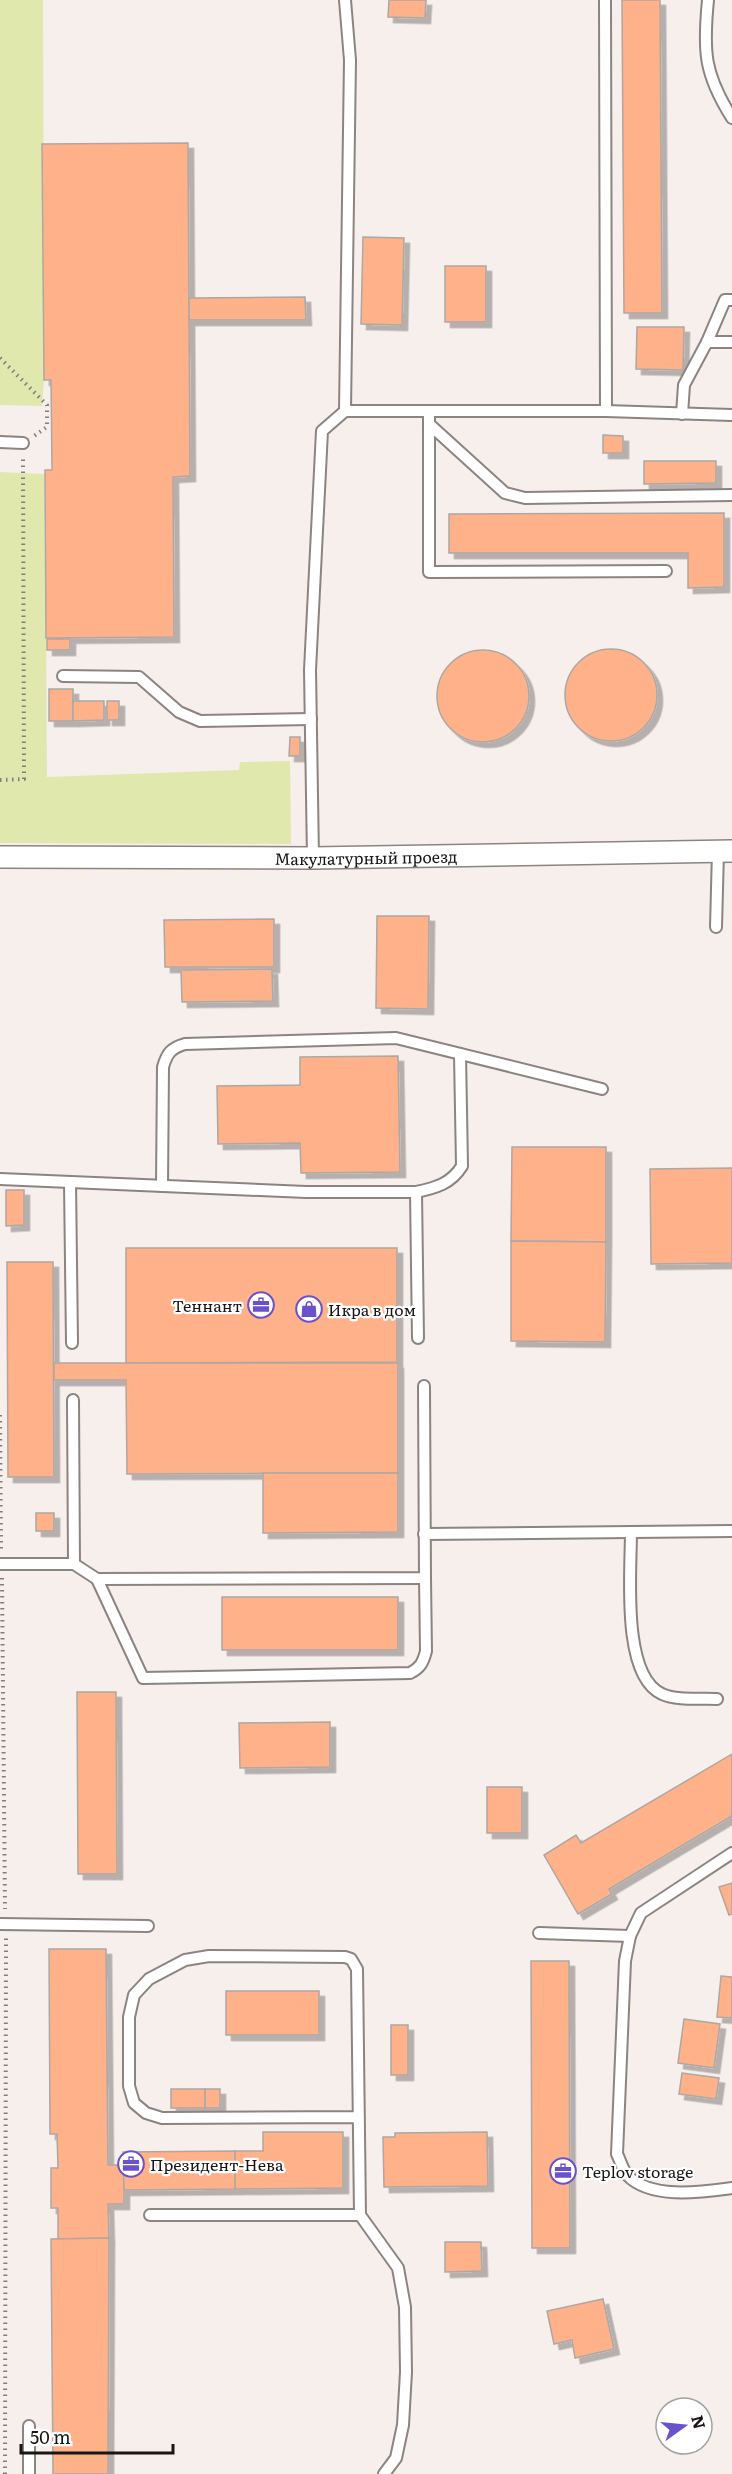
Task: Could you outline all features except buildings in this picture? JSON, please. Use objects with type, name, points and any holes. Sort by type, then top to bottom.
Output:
[{"type":"street","name":"Макулатурный проезд","points":[[0,857],[312,858],[725,851]]},
{"type":"lane","points":[[345,0],[350,60],[345,411]]},
{"type":"lane","points":[[605,0],[606,411]]},
{"type":"lane","points":[[708,0],[705,33],[707,66],[716,92],[732,118]]},
{"type":"lane","points":[[682,414],[684,385],[725,300],[732,300]]},
{"type":"lane","points":[[706,342],[732,342]]},
{"type":"lane","points":[[312,858],[310,670],[322,431],[345,411],[606,411],[732,415]]},
{"type":"lane","points":[[429,411],[429,572],[666,571]]},
{"type":"lane","points":[[429,424],[505,494],[525,498],[732,495]]},
{"type":"lane","points":[[0,442],[23,443]]},
{"type":"lane","points":[[63,676],[140,678],[179,712],[200,721],[311,719]]},
{"type":"lane","points":[[716,927],[725,851]]},
{"type":"lane","points":[[162,1186],[163,1067],[166,1055],[173,1048],[192,1043],[396,1038],[602,1089]]},
{"type":"lane","points":[[0,1179],[306,1192],[416,1192],[443,1185],[455,1177],[462,1166],[460,1054]]},
{"type":"lane","points":[[70,1182],[72,1343]]},
{"type":"lane","points":[[416,1192],[418,1338]]},
{"type":"lane","points":[[1,1564],[74,1564],[97,1579],[143,1678],[410,1673],[418,1669],[424,1661],[426,1651],[424,1386]]},
{"type":"lane","points":[[73,1400],[74,1564]]},
{"type":"lane","points":[[631,1532],[632,1636],[636,1660],[643,1676],[652,1688],[662,1695],[717,1699]]},
{"type":"lane","points":[[424,1534],[732,1532]]},
{"type":"lane","points":[[97,1579],[424,1578]]},
{"type":"lane","points":[[732,1853],[641,1913],[630,1936],[625,1961],[617,2154],[627,2175],[644,2186],[693,2193],[732,2188]]},
{"type":"lane","points":[[3,1924],[148,1926]]},
{"type":"lane","points":[[539,1933],[630,1936]]},
{"type":"lane","points":[[359,2117],[162,2118],[146,2113],[134,2103],[129,2086],[129,2017],[134,1995],[148,1979],[185,1960],[209,1956],[345,1957],[351,1959],[357,1969],[359,2117],[360,2215],[398,2268],[405,2307],[406,2372],[403,2425],[396,2458],[384,2474]]},
{"type":"lane","points":[[150,2216],[360,2215]]},
{"type":"lane","points":[[29,2426],[29,2474]]},
{"type":"path","points":[[0,358],[47,405],[47,427],[23,443],[24,779],[0,780]]},
{"type":"path","points":[[0,1415],[5,2474]]},
{"type":"green space","points":[[0,0],[43,0],[44,380],[42,406],[0,405]]},
{"type":"green space","points":[[0,472],[45,474],[47,777],[239,770],[240,762],[290,761],[291,844],[0,843]]},
{"type":"place","name":"Теннант","points":[[261,1305]]},
{"type":"place","name":"Икра в дом","points":[[309,1309]]},
{"type":"place","name":"Президент-Нева","points":[[131,2164]]},
{"type":"place","name":"Teplov storage","points":[[563,2171]]}]
